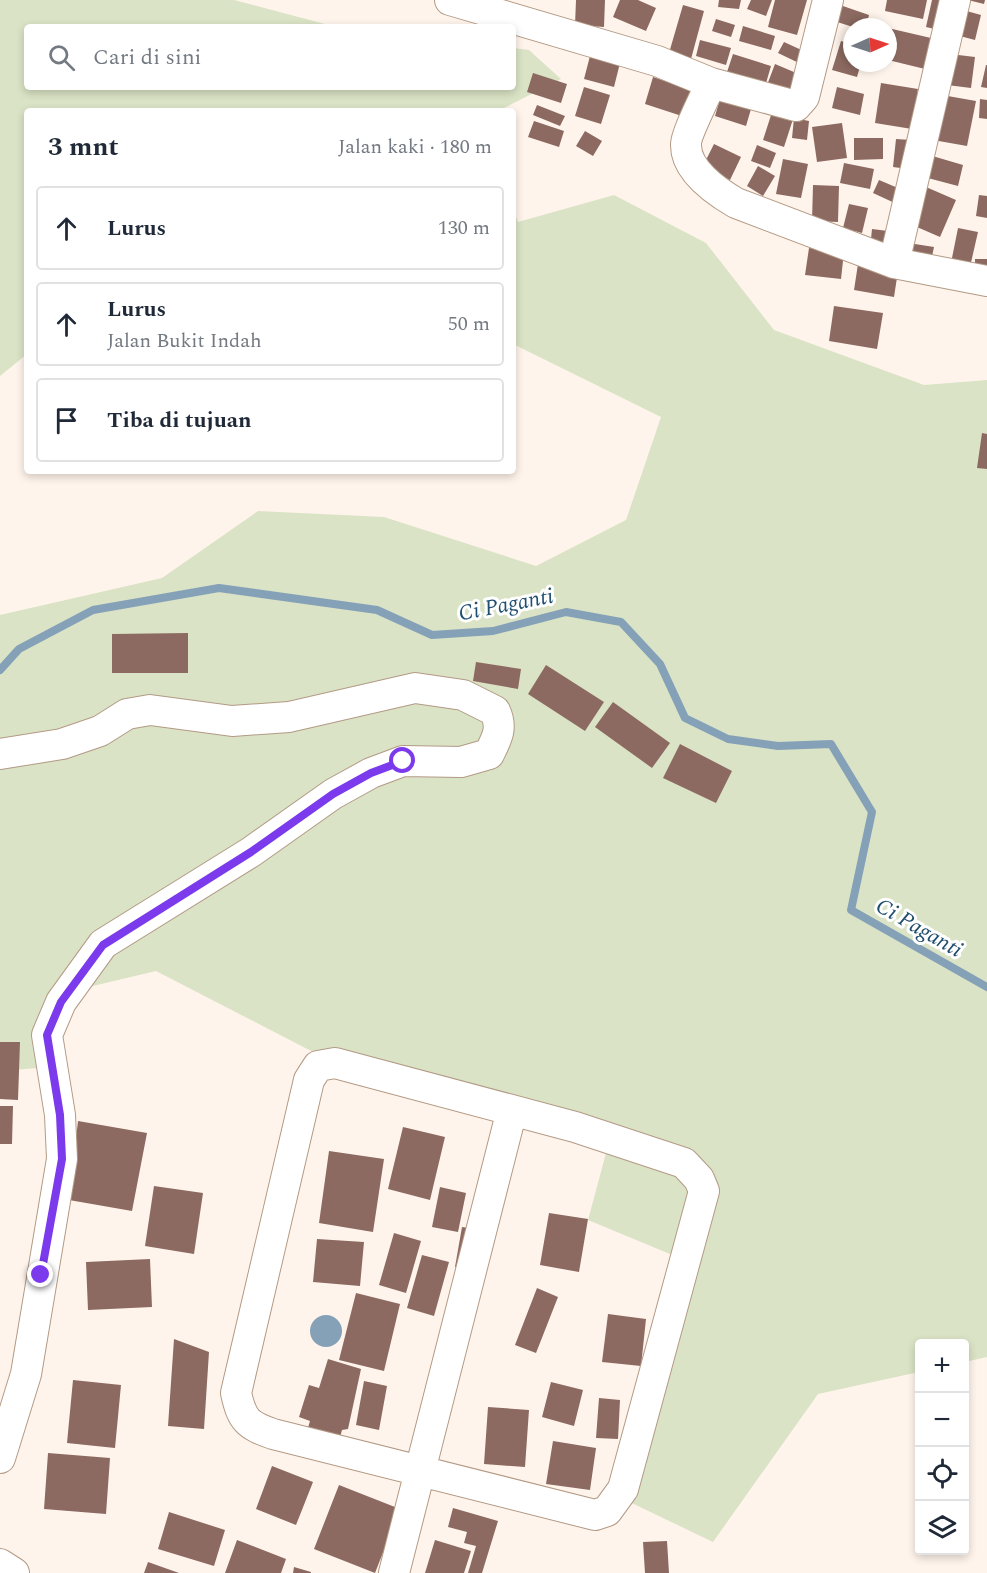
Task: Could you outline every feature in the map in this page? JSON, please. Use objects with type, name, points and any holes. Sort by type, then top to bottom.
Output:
[{"type":"street","points":[[450,0],[657,61],[711,83],[796,106],[801,103],[828,0]]},
{"type":"street","points":[[894,263],[955,0]]},
{"type":"street","points":[[711,83],[686,144],[692,164],[717,191],[736,203],[894,263],[987,281]]},
{"type":"street","points":[[0,754],[62,744],[100,731],[127,714],[150,710],[165,710],[201,719],[244,720],[289,717],[415,688],[463,694],[495,711],[500,722],[498,736],[489,754],[461,762],[403,761],[371,773],[333,794],[251,852],[103,945],[61,1002],[47,1035],[52,1077],[60,1115],[62,1159],[26,1374],[0,1458]]},
{"type":"street","points":[[335,1063],[512,1110],[575,1126],[684,1163],[699,1179],[704,1191],[623,1489],[607,1511],[596,1515],[273,1434],[253,1427],[240,1413],[236,1393],[309,1080],[318,1066],[335,1063]]},
{"type":"street","points":[[394,1573],[512,1110]]},
{"type":"street","points":[[0,1564],[14,1573]]},
{"type":"green space","points":[[0,0],[234,0],[325,24],[24,24],[24,90],[516,90],[516,48],[529,50],[561,79],[504,108],[24,108],[24,356],[0,376]]},
{"type":"green space","points":[[614,195],[706,243],[774,330],[924,385],[987,380],[987,1357],[969,1361],[969,1339],[915,1339],[915,1373],[818,1394],[713,1542],[615,1495],[682,1259],[588,1220],[609,1142],[315,1053],[156,971],[55,995],[38,1068],[0,1071],[0,615],[162,578],[258,511],[384,517],[536,566],[626,520],[661,417],[516,345],[516,217],[518,222]]},
{"type":"water","points":[[326,1315],[337,1320],[342,1331],[337,1342],[326,1347],[315,1342],[310,1331],[315,1320]]},
{"type":"building","points":[[576,0],[605,0],[604,27],[575,25]]},
{"type":"building","points":[[620,0],[638,0],[656,8],[646,31],[613,17]]},
{"type":"building","points":[[719,0],[741,0],[739,9],[718,7]]},
{"type":"building","points":[[751,0],[772,0],[766,16],[747,9]]},
{"type":"building","points":[[775,0],[807,0],[797,35],[768,27]]},
{"type":"building","points":[[887,0],[927,0],[923,19],[885,11]]},
{"type":"building","points":[[932,0],[947,0],[939,30],[926,27]]},
{"type":"building","points":[[968,0],[985,0],[984,4]]},
{"type":"building","points":[[683,5],[704,11],[691,59],[669,53]]},
{"type":"building","points":[[840,5],[869,15],[868,18],[843,18],[843,24],[834,21]]},
{"type":"building","points":[[963,10],[981,15],[975,40],[956,35]]},
{"type":"building","points":[[716,19],[735,25],[731,37],[712,31]]},
{"type":"building","points":[[743,26],[775,36],[771,50],[739,41]]},
{"type":"building","points":[[897,30],[931,38],[925,69],[897,62]]},
{"type":"building","points":[[700,40],[731,48],[726,65],[696,56]]},
{"type":"building","points":[[841,41],[843,42],[843,72],[858,72],[857,77],[832,70]]},
{"type":"building","points":[[784,42],[808,53],[803,65],[778,53]]},
{"type":"building","points":[[733,54],[771,66],[764,90],[725,78]]},
{"type":"building","points":[[950,54],[975,57],[971,88],[947,85]]},
{"type":"building","points":[[590,56],[620,63],[614,87],[584,79]]},
{"type":"building","points":[[775,64],[801,75],[790,103],[764,93]]},
{"type":"building","points":[[987,65],[987,88],[981,87]]},
{"type":"building","points":[[533,73],[567,84],[561,103],[527,92]]},
{"type":"building","points":[[653,77],[700,93],[691,119],[645,104]]},
{"type":"building","points":[[881,83],[918,89],[912,129],[875,123]]},
{"type":"building","points":[[584,87],[610,95],[601,124],[575,116]]},
{"type":"building","points":[[837,87],[864,94],[860,115],[832,108]]},
{"type":"building","points":[[942,95],[976,101],[967,146],[933,140]]},
{"type":"building","points":[[720,99],[751,109],[746,126],[715,116]]},
{"type":"building","points":[[980,99],[987,100],[987,119],[979,118]]},
{"type":"building","points":[[537,105],[565,116],[560,126],[533,115]]},
{"type":"building","points":[[773,109],[794,116],[784,147],[763,140]]},
{"type":"building","points":[[794,118],[809,121],[807,140],[792,138]]},
{"type":"building","points":[[534,121],[564,131],[559,147],[528,137]]},
{"type":"building","points":[[842,123],[847,158],[817,162],[812,127]]},
{"type":"building","points":[[585,131],[602,141],[593,156],[576,146]]},
{"type":"building","points":[[854,138],[883,138],[883,159],[854,160]]},
{"type":"building","points":[[896,139],[911,140],[908,169],[893,167]]},
{"type":"building","points":[[714,144],[741,157],[730,180],[703,166]]},
{"type":"building","points":[[757,145],[776,153],[770,168],[751,161]]},
{"type":"building","points":[[929,155],[963,165],[958,186],[924,177]]},
{"type":"building","points":[[783,159],[808,164],[801,198],[776,194]]},
{"type":"building","points":[[844,163],[874,169],[870,189],[840,183]]},
{"type":"building","points":[[758,166],[775,176],[763,196],[747,186]]},
{"type":"building","points":[[879,180],[905,191],[899,205],[873,193]]},
{"type":"building","points":[[813,185],[839,186],[838,222],[812,221]]},
{"type":"building","points":[[926,187],[956,200],[940,237],[910,224]]},
{"type":"building","points":[[979,195],[987,196],[987,218],[976,216]]},
{"type":"building","points":[[849,204],[868,208],[862,233],[843,228]]},
{"type":"building","points":[[958,228],[978,232],[970,267],[951,263]]},
{"type":"building","points":[[872,229],[888,231],[886,250],[870,248]]},
{"type":"building","points":[[902,242],[934,247],[930,266],[899,261]]},
{"type":"building","points":[[809,248],[844,252],[841,279],[805,275]]},
{"type":"building","points":[[975,259],[987,259],[987,276],[975,276]]},
{"type":"building","points":[[858,264],[898,271],[894,297],[854,290]]},
{"type":"building","points":[[834,306],[883,313],[877,349],[829,341]]},
{"type":"building","points":[[982,433],[987,434],[987,469],[977,468]]},
{"type":"building","points":[[188,633],[188,673],[112,673],[112,634]]},
{"type":"building","points":[[476,662],[521,669],[518,689],[473,681]]},
{"type":"building","points":[[546,665],[604,702],[585,731],[528,694]]},
{"type":"building","points":[[613,702],[670,743],[652,768],[595,727]]},
{"type":"building","points":[[680,744],[732,771],[716,803],[663,778]]},
{"type":"building","points":[[0,1042],[20,1042],[18,1100],[0,1099]]},
{"type":"building","points":[[0,1106],[13,1106],[12,1144],[0,1144]]},
{"type":"building","points":[[78,1121],[147,1133],[132,1211],[69,1200]]},
{"type":"building","points":[[403,1127],[445,1137],[430,1200],[388,1189]]},
{"type":"building","points":[[329,1151],[384,1159],[373,1232],[319,1223]]},
{"type":"building","points":[[154,1186],[203,1193],[194,1254],[145,1246]]},
{"type":"building","points":[[440,1187],[466,1193],[458,1232],[432,1227]]},
{"type":"building","points":[[549,1213],[588,1219],[579,1272],[540,1265]]},
{"type":"building","points":[[462,1227],[476,1229],[469,1269],[455,1267]]},
{"type":"building","points":[[394,1233],[421,1241],[406,1293],[379,1285]]},
{"type":"building","points":[[317,1239],[364,1242],[360,1286],[313,1282]]},
{"type":"building","points":[[422,1255],[449,1262],[434,1316],[407,1308]]},
{"type":"building","points":[[150,1259],[152,1307],[88,1310],[86,1262]]},
{"type":"building","points":[[537,1288],[558,1297],[536,1353],[515,1345]]},
{"type":"building","points":[[356,1293],[400,1304],[384,1371],[339,1360]]},
{"type":"building","points":[[608,1314],[646,1319],[641,1366],[602,1362]]},
{"type":"building","points":[[174,1339],[209,1352],[204,1429],[168,1426]]},
{"type":"building","points":[[328,1359],[361,1369],[348,1429],[342,1430],[339,1441],[307,1431],[310,1421],[299,1417],[309,1385],[319,1388]]},
{"type":"building","points":[[73,1380],[121,1385],[115,1448],[67,1443]]},
{"type":"building","points":[[364,1381],[387,1386],[379,1430],[356,1425]]},
{"type":"building","points":[[551,1382],[583,1390],[574,1426],[542,1417]]},
{"type":"building","points":[[599,1398],[620,1400],[618,1439],[596,1438]]},
{"type":"building","points":[[488,1407],[529,1410],[525,1467],[484,1464]]},
{"type":"building","points":[[553,1441],[596,1448],[590,1490],[546,1484]]},
{"type":"building","points":[[48,1453],[110,1458],[106,1514],[44,1509]]},
{"type":"building","points":[[272,1466],[313,1482],[296,1525],[256,1509]]},
{"type":"building","points":[[339,1485],[400,1509],[375,1573],[314,1549]]},
{"type":"building","points":[[453,1508],[498,1521],[482,1573],[468,1573],[476,1546],[464,1543],[467,1532],[448,1527]]},
{"type":"building","points":[[169,1512],[225,1530],[214,1566],[158,1549]]},
{"type":"building","points":[[237,1540],[286,1559],[281,1573],[225,1573]]},
{"type":"building","points":[[435,1540],[471,1551],[464,1573],[425,1573]]},
{"type":"building","points":[[667,1541],[669,1573],[645,1573],[643,1542]]},
{"type":"building","points":[[148,1562],[179,1573],[144,1573]]},
{"type":"building","points":[[294,1567],[311,1572],[311,1573],[293,1573]]},
{"type":"waterway","name":"Ci Paganti","points":[[0,670],[19,649],[93,610],[219,588],[377,610],[432,635],[493,631],[566,612],[621,622],[660,664],[685,718],[728,739],[778,746],[831,744],[872,812],[851,910],[987,987]]},
{"type":"route","points":[[41,1275],[62,1159],[60,1115],[52,1077],[47,1035],[61,1002],[103,945],[144,917],[251,852],[333,794],[371,773],[403,761]]}]
